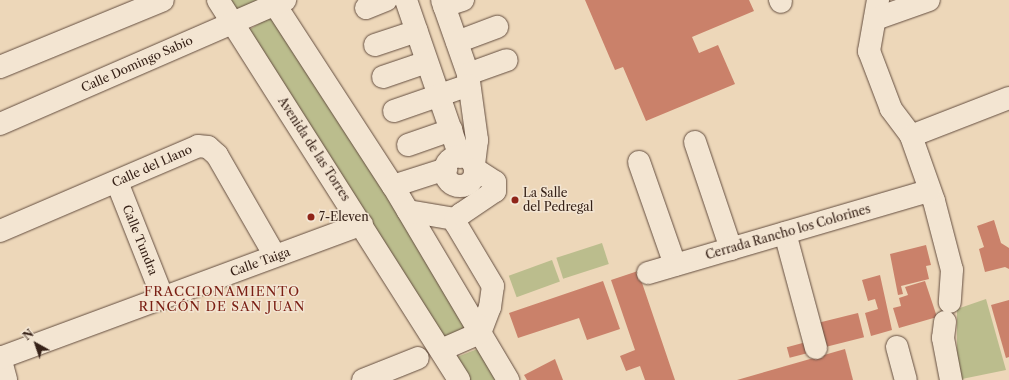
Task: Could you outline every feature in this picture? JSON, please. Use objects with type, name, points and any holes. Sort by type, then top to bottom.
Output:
[{"type":"street","points":[[0,68],[163,0]]},
{"type":"street","name":"Avenida de las Torres","points":[[218,0],[362,224],[459,380]]},
{"type":"street","points":[[406,0],[451,130],[461,168]]},
{"type":"street","points":[[929,0],[877,9],[869,42],[872,60],[892,109],[911,136],[934,202],[952,270],[943,338],[951,380]]},
{"type":"street","points":[[277,1],[400,198],[508,380]]},
{"type":"street","name":"Calle Domingo Sabio","points":[[0,124],[233,22],[277,1]]},
{"type":"street","points":[[400,198],[461,168],[477,140],[468,79],[457,42],[450,2]]},
{"type":"street","points":[[457,42],[497,27]]},
{"type":"street","points":[[375,46],[417,31]]},
{"type":"street","points":[[394,111],[439,96],[468,79],[507,60]]},
{"type":"street","points":[[383,77],[427,62]]},
{"type":"street","points":[[911,136],[1009,98]]},
{"type":"street","points":[[408,145],[451,130]]},
{"type":"street","points":[[695,142],[731,249]]},
{"type":"street","name":"Calle del Llano","points":[[0,231],[198,146],[208,147],[217,155],[275,256]]},
{"type":"street","points":[[639,162],[675,265]]},
{"type":"street","points":[[455,219],[495,191],[495,182],[461,168]]},
{"type":"street","name":"Calle Tundra","points":[[117,182],[163,298]]},
{"type":"street","name":"Cerrada Rancho los Colorines","points":[[648,273],[929,191]]},
{"type":"street","points":[[400,198],[455,219]]},
{"type":"street","points":[[441,350],[480,333],[490,306],[493,286],[456,224],[455,219]]},
{"type":"street","name":"Calle Taiga","points":[[0,357],[362,224]]},
{"type":"street","points":[[785,233],[816,348]]},
{"type":"street","points":[[897,347],[906,380]]},
{"type":"street","points":[[0,357],[6,380]]},
{"type":"street","points":[[372,379],[418,358]]},
{"type":"green space","points":[[220,0],[271,0],[232,18]]},
{"type":"green space","points":[[276,13],[476,333],[446,351],[246,32]]},
{"type":"green space","points":[[602,243],[609,264],[563,279],[556,258]]},
{"type":"green space","points":[[552,260],[560,282],[517,297],[509,276]]},
{"type":"green space","points":[[986,299],[1006,370],[957,380],[957,309]]},
{"type":"green space","points":[[485,346],[505,380],[464,380],[452,359]]},
{"type":"building","points":[[585,0],[749,0],[754,11],[692,37],[699,53],[718,45],[735,84],[646,121],[623,67],[615,70]]},
{"type":"building","points":[[994,220],[1001,243],[1009,248],[1009,269],[1005,267],[985,272],[979,249],[984,247],[977,226]]},
{"type":"building","points":[[926,245],[931,265],[926,266],[929,279],[901,286],[903,294],[898,295],[890,254]]},
{"type":"building","points":[[638,271],[675,380],[645,380],[640,366],[626,371],[620,356],[635,350],[611,280]]},
{"type":"building","points":[[880,275],[892,330],[871,336],[865,313],[878,309],[875,299],[868,301],[862,280]]},
{"type":"building","points":[[603,281],[620,329],[587,340],[579,318],[518,338],[509,313]]},
{"type":"building","points":[[925,281],[937,317],[899,328],[893,308],[901,306],[899,298],[908,295],[905,287]]},
{"type":"building","points":[[1009,300],[1009,357],[1006,358],[991,305]]},
{"type":"building","points":[[858,313],[864,337],[818,349],[812,324]]},
{"type":"building","points":[[810,341],[813,352],[790,358],[787,347]]},
{"type":"building","points":[[845,349],[853,380],[737,380]]},
{"type":"building","points":[[555,359],[563,380],[527,380],[524,375]]},
{"type":"place","name":"La Salle del Pedregal","points":[[515,200]]},
{"type":"place","name":"7-Eleven","points":[[311,217]]},
{"type":"district","name":"FRACCIONAMIENTO RINCÓN DE SAN JUAN","points":[[222,300]]}]
